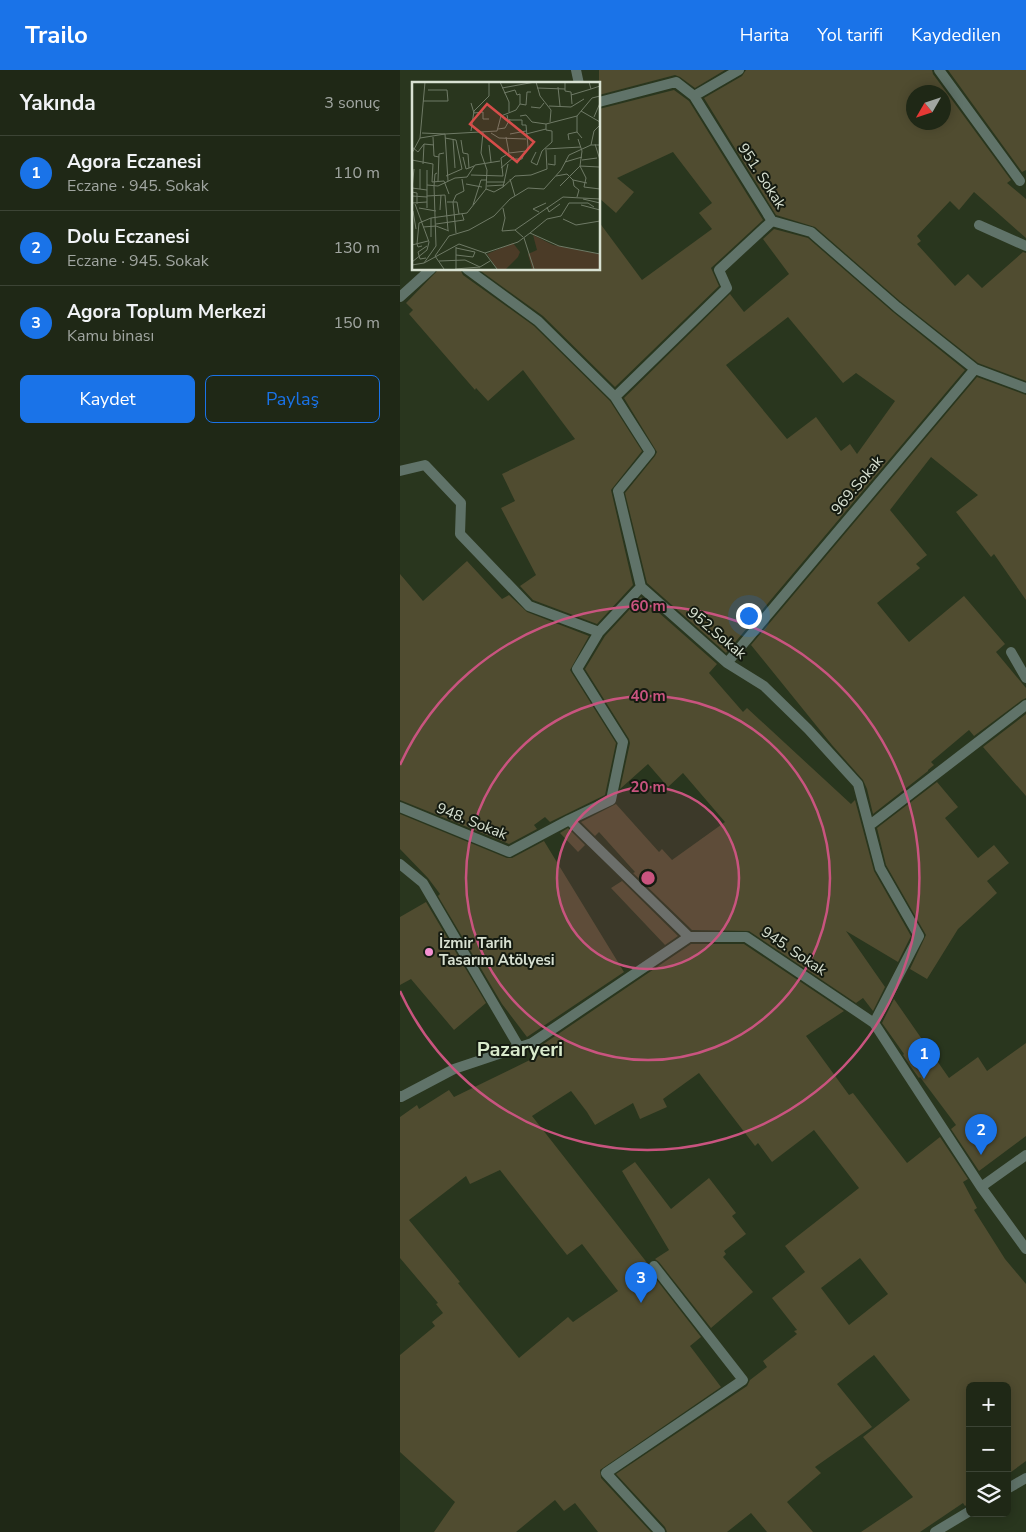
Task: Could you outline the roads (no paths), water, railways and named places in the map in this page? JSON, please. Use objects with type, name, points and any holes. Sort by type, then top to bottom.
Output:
[{"type":"street","points":[[694,96],[739,70]]},
{"type":"street","points":[[939,70],[1020,181]]},
{"type":"street","name":"951. Sokak","points":[[600,102],[676,82],[694,96],[772,221],[810,232],[897,307],[975,369]]},
{"type":"street","points":[[615,397],[727,288],[719,270],[772,221]]},
{"type":"street","points":[[979,225],[1026,246]]},
{"type":"street","points":[[400,297],[431,270]]},
{"type":"street","points":[[400,1096],[454,1069],[532,1043],[689,937],[569,820],[611,800],[623,742],[577,669],[599,632],[641,587],[618,491],[650,452],[615,397],[538,321],[468,270]]},
{"type":"street","points":[[975,369],[1026,388]]},
{"type":"street","name":"969.Sokak","points":[[727,663],[975,369]]},
{"type":"street","points":[[400,471],[425,465],[461,503],[460,534],[529,606],[599,632]]},
{"type":"street","name":"952.Sokak","points":[[641,587],[727,663],[764,686],[808,729],[858,784],[880,868],[919,936],[874,1023]]},
{"type":"street","points":[[1011,652],[1026,678]]},
{"type":"street","points":[[870,825],[1026,705]]},
{"type":"street","name":"948. Sokak","points":[[400,807],[509,852],[569,820]]},
{"type":"street","points":[[400,864],[423,883],[519,1047]]},
{"type":"street","name":"945. Sokak","points":[[689,937],[746,937],[874,1023],[981,1187],[1026,1249]]},
{"type":"street","points":[[981,1187],[1026,1155]]},
{"type":"street","points":[[654,1266],[743,1380],[606,1473],[660,1532]]},
{"type":"street","points":[[1011,1487],[1026,1478]]},
{"type":"street","points":[[935,1532],[966,1513]]},
{"type":"place","name":"İzmir Tarih Tasarım Atölyesi","points":[[429,952]]},
{"type":"place","name":"Agora Eczanesi","points":[[924,1079]]},
{"type":"place","name":"Dolu Eczanesi","points":[[981,1155]]},
{"type":"place","name":"Agora Toplum Merkezi","points":[[641,1303]]},
{"type":"district","name":"Pazaryeri","points":[[520,1049]]}]
